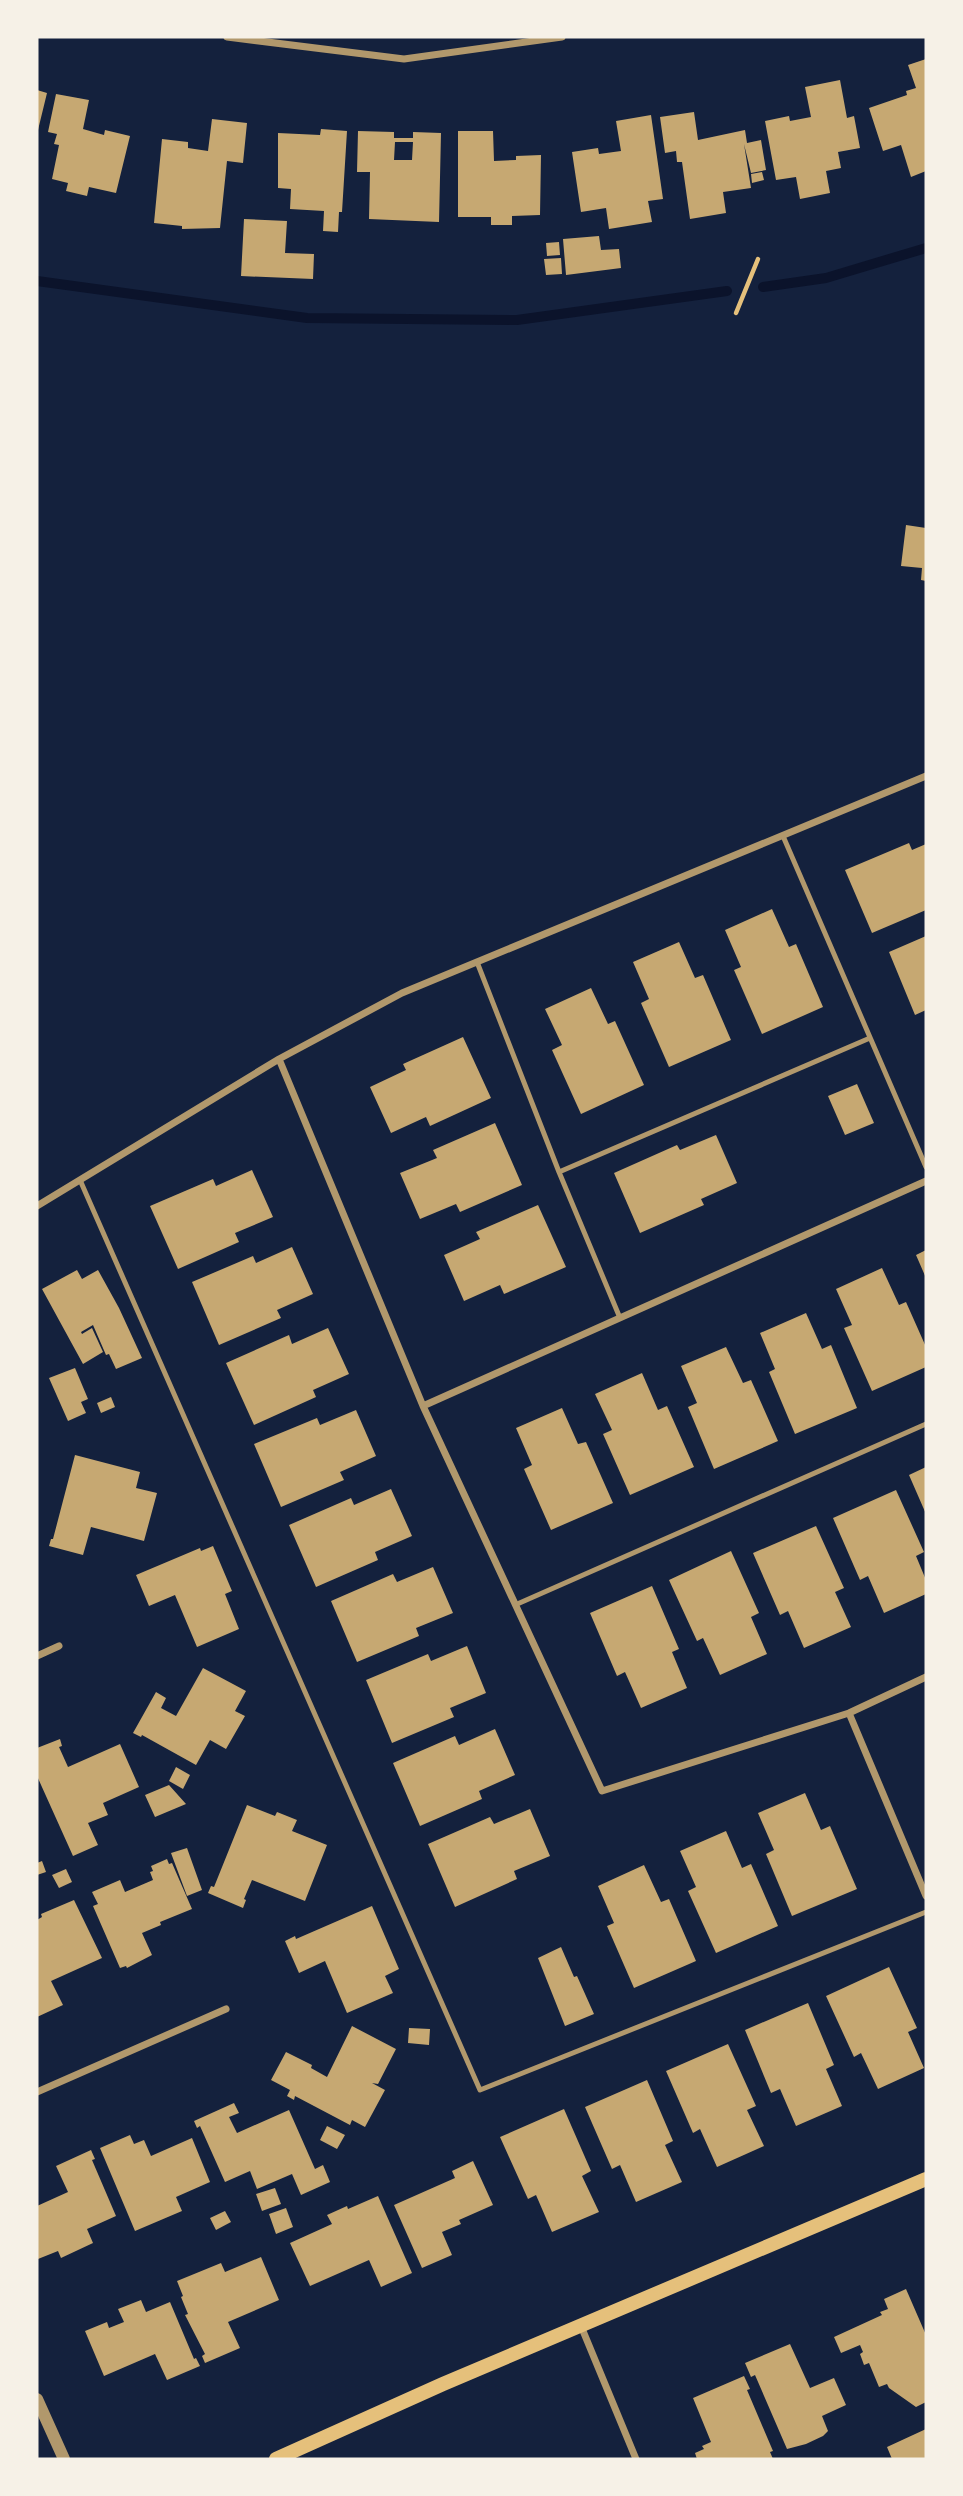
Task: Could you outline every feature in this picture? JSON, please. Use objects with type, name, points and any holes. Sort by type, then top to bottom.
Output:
[{"type":"main road","points":[[276,2459],[580,2325],[926,2179]]},
{"type":"street","points":[[227,37],[404,59],[562,37]]},
{"type":"street","points":[[37,1206],[279,1059],[402,993],[926,776]]},
{"type":"street","points":[[279,1059],[423,1406],[602,1791],[849,1713],[926,1677]]},
{"type":"street","points":[[423,1406],[926,1181]]},
{"type":"street","points":[[37,1656],[59,1646]]},
{"type":"street","points":[[849,1713],[926,1896]]},
{"type":"street","points":[[37,2092],[226,2009]]},
{"type":"street","points":[[580,2325],[636,2459]]},
{"type":"street","points":[[37,2399],[64,2459]]},
{"type":"lane","points":[[783,836],[926,1167]]},
{"type":"lane","points":[[477,962],[559,1172],[620,1318]]},
{"type":"lane","points":[[559,1172],[870,1038]]},
{"type":"lane","points":[[80,1180],[480,2090],[926,1912]]},
{"type":"lane","points":[[515,1605],[926,1424]]},
{"type":"path","points":[[736,313],[758,259]]},
{"type":"building","points":[[926,59],[926,171],[911,177],[901,145],[883,151],[869,108],[907,95],[906,91],[916,88],[908,65]]},
{"type":"building","points":[[840,80],[847,118],[854,116],[860,148],[838,152],[841,168],[826,171],[830,193],[800,199],[796,177],[776,180],[765,121],[789,116],[790,121],[811,117],[805,87]]},
{"type":"building","points":[[37,90],[47,93],[38,130],[37,130]]},
{"type":"building","points":[[56,94],[89,100],[83,129],[104,135],[105,130],[130,136],[116,193],[89,187],[87,196],[66,191],[68,183],[52,179],[59,145],[54,144],[57,134],[48,132]]},
{"type":"building","points":[[694,112],[698,140],[745,130],[747,143],[761,140],[766,170],[751,173],[744,144],[751,188],[723,192],[726,213],[690,219],[682,162],[677,162],[676,151],[665,153],[660,117]]},
{"type":"building","points":[[651,115],[663,199],[648,201],[652,222],[609,229],[606,208],[581,212],[572,152],[598,148],[599,154],[621,151],[616,121]]},
{"type":"building","points":[[212,119],[247,123],[243,163],[227,161],[220,228],[182,229],[182,226],[154,223],[162,139],[188,142],[188,148],[208,151]]},
{"type":"building","points":[[321,129],[347,131],[342,212],[339,212],[338,232],[323,231],[324,211],[290,209],[291,189],[278,188],[278,133],[320,135]]},
{"type":"building","points":[[358,131],[394,132],[394,138],[413,138],[413,132],[441,133],[439,222],[369,219],[370,172],[357,172]],"holes":[[[395,142],[413,142],[412,160],[394,160]]]},
{"type":"building","points":[[458,131],[493,131],[494,161],[516,160],[516,156],[541,155],[540,215],[512,216],[512,225],[491,225],[491,217],[458,217]]},
{"type":"building","points":[[762,172],[764,180],[752,183],[751,174]]},
{"type":"building","points":[[244,219],[287,221],[285,253],[314,254],[313,279],[241,276]]},
{"type":"building","points":[[599,236],[601,250],[619,249],[621,268],[566,275],[563,239]]},
{"type":"building","points":[[559,242],[560,255],[547,256],[546,243]]},
{"type":"building","points":[[561,258],[562,274],[546,275],[544,259]]},
{"type":"building","points":[[906,525],[926,528],[926,581],[921,580],[922,568],[901,566]]},
{"type":"building","points":[[909,843],[912,850],[926,844],[926,910],[872,933],[845,870]]},
{"type":"building","points":[[772,909],[789,947],[796,944],[823,1007],[762,1034],[734,970],[741,967],[725,930]]},
{"type":"building","points":[[926,936],[926,1010],[915,1015],[889,952]]},
{"type":"building","points":[[679,942],[695,978],[703,975],[731,1040],[669,1067],[641,1003],[649,999],[633,962]]},
{"type":"building","points":[[591,988],[608,1024],[615,1021],[644,1085],[581,1114],[552,1050],[562,1045],[545,1009]]},
{"type":"building","points":[[463,1037],[491,1098],[430,1126],[426,1117],[391,1133],[370,1087],[406,1070],[403,1064]]},
{"type":"building","points":[[857,1084],[874,1123],[845,1135],[828,1096]]},
{"type":"building","points":[[495,1123],[522,1185],[460,1212],[456,1204],[420,1219],[400,1173],[437,1158],[433,1150]]},
{"type":"building","points":[[716,1135],[737,1183],[701,1199],[704,1205],[640,1233],[614,1173],[677,1145],[680,1150]]},
{"type":"building","points":[[252,1170],[273,1217],[235,1233],[239,1242],[178,1269],[150,1206],[213,1179],[216,1186]]},
{"type":"building","points":[[538,1205],[566,1267],[504,1294],[500,1285],[464,1301],[444,1255],[480,1239],[476,1232]]},
{"type":"building","points":[[292,1247],[313,1294],[277,1310],[281,1318],[219,1345],[192,1282],[253,1256],[256,1263]]},
{"type":"building","points":[[926,1250],[926,1278],[916,1255]]},
{"type":"building","points":[[882,1268],[899,1305],[906,1302],[926,1347],[926,1367],[872,1391],[844,1328],[852,1325],[836,1289]]},
{"type":"building","points":[[77,1270],[82,1279],[98,1270],[142,1358],[116,1369],[109,1354],[106,1355],[93,1325],[81,1332],[82,1334],[92,1328],[103,1352],[83,1364],[42,1289]]},
{"type":"building","points":[[806,1313],[822,1349],[831,1345],[857,1408],[795,1434],[769,1372],[775,1369],[760,1333]]},
{"type":"building","points":[[328,1328],[349,1374],[313,1390],[316,1397],[254,1425],[226,1363],[289,1335],[292,1344]]},
{"type":"building","points":[[726,1347],[743,1383],[751,1380],[778,1441],[714,1469],[688,1407],[697,1403],[681,1366]]},
{"type":"building","points":[[75,1368],[88,1399],[81,1402],[86,1413],[68,1421],[49,1378]]},
{"type":"building","points":[[642,1373],[658,1410],[667,1406],[694,1467],[630,1495],[603,1434],[612,1430],[595,1394]]},
{"type":"building","points":[[111,1397],[115,1407],[101,1413],[97,1403]]},
{"type":"building","points":[[562,1408],[578,1444],[586,1442],[613,1503],[551,1530],[524,1469],[532,1465],[516,1428]]},
{"type":"building","points":[[356,1410],[376,1456],[340,1472],[344,1480],[281,1507],[254,1444],[317,1418],[320,1425]]},
{"type":"building","points":[[75,1455],[140,1472],[136,1488],[157,1493],[144,1541],[91,1527],[83,1555],[49,1546]]},
{"type":"building","points":[[926,1467],[926,1514],[909,1475]]},
{"type":"building","points":[[391,1489],[412,1536],[375,1552],[378,1560],[316,1587],[289,1525],[351,1498],[354,1505]]},
{"type":"building","points":[[896,1490],[924,1552],[916,1556],[926,1580],[926,1594],[884,1613],[868,1576],[860,1580],[833,1518]]},
{"type":"building","points":[[816,1526],[844,1588],[835,1592],[851,1627],[804,1648],[788,1611],[780,1615],[753,1553]]},
{"type":"building","points":[[213,1546],[232,1591],[225,1594],[239,1629],[197,1647],[175,1595],[149,1606],[136,1575],[200,1548],[201,1551]]},
{"type":"building","points":[[731,1551],[759,1613],[751,1617],[767,1654],[720,1675],[703,1638],[697,1641],[669,1580]]},
{"type":"building","points":[[433,1567],[453,1613],[416,1628],[419,1636],[357,1662],[331,1601],[393,1574],[397,1582]]},
{"type":"building","points":[[652,1586],[679,1649],[672,1652],[687,1688],[641,1708],[625,1672],[617,1676],[590,1613]]},
{"type":"building","points":[[467,1646],[486,1693],[450,1708],[454,1717],[392,1743],[366,1680],[428,1654],[431,1661]]},
{"type":"building","points":[[203,1668],[246,1691],[235,1711],[245,1716],[226,1749],[210,1740],[196,1765],[142,1735],[141,1737],[133,1733],[156,1692],[166,1698],[161,1708],[176,1716]]},
{"type":"building","points":[[495,1729],[515,1775],[479,1791],[482,1799],[420,1826],[393,1763],[455,1736],[459,1745]]},
{"type":"building","points":[[60,1739],[62,1746],[59,1747],[68,1767],[120,1744],[139,1787],[103,1803],[108,1815],[88,1823],[98,1845],[73,1856],[37,1776],[37,1748]]},
{"type":"building","points":[[176,1767],[190,1775],[183,1789],[169,1781]]},
{"type":"building","points":[[169,1785],[186,1804],[155,1817],[145,1795]]},
{"type":"building","points":[[805,1793],[821,1830],[830,1826],[857,1889],[792,1916],[766,1854],[774,1850],[758,1813]]},
{"type":"building","points":[[247,1805],[275,1816],[277,1812],[297,1820],[292,1831],[327,1845],[305,1901],[252,1880],[243,1908],[208,1893],[211,1886],[214,1887]]},
{"type":"building","points":[[530,1809],[550,1856],[514,1871],[517,1879],[455,1907],[428,1844],[490,1817],[494,1824]]},
{"type":"building","points":[[726,1831],[742,1868],[751,1864],[778,1926],[716,1953],[688,1891],[696,1887],[680,1851]]},
{"type":"building","points":[[187,1848],[202,1890],[187,1896],[171,1853]]},
{"type":"building","points":[[167,1859],[169,1864],[172,1863],[192,1909],[160,1922],[161,1925],[142,1933],[152,1955],[127,1968],[120,1968],[93,1906],[98,1904],[92,1892],[120,1880],[125,1892],[153,1880],[151,1866]]},
{"type":"building","points":[[42,1861],[46,1872],[37,1875],[37,1863]]},
{"type":"building","points":[[644,1865],[661,1902],[669,1899],[696,1961],[634,1988],[607,1926],[614,1923],[598,1886]]},
{"type":"building","points":[[66,1869],[72,1882],[59,1888],[52,1875]]},
{"type":"building","points":[[74,1900],[102,1958],[51,1981],[63,2005],[37,2017],[37,1920],[42,1917],[41,1914]]},
{"type":"building","points":[[372,1906],[399,1969],[385,1976],[393,1993],[347,2013],[325,1961],[299,1973],[285,1941],[295,1936],[296,1939]]},
{"type":"building","points":[[561,1947],[594,2014],[565,2026],[538,1958]]},
{"type":"building","points":[[889,1967],[917,2028],[908,2032],[924,2068],[878,2089],[861,2053],[854,2057],[826,1996]]},
{"type":"building","points":[[808,2003],[834,2065],[826,2069],[842,2106],[796,2126],[780,2089],[771,2093],[745,2030]]},
{"type":"building","points":[[352,2026],[396,2049],[378,2084],[372,2083],[385,2090],[365,2127],[352,2120],[350,2125],[295,2096],[294,2100],[287,2096],[290,2090],[271,2080],[286,2052],[312,2065],[311,2068],[327,2077]]},
{"type":"building","points":[[409,2028],[430,2029],[429,2045],[408,2043]]},
{"type":"building","points":[[728,2044],[756,2106],[747,2110],[764,2146],[717,2167],[700,2129],[693,2133],[666,2071]]},
{"type":"building","points":[[647,2080],[673,2141],[665,2145],[682,2182],[636,2202],[620,2165],[612,2169],[585,2107]]},
{"type":"building","points":[[234,2103],[239,2113],[229,2117],[237,2133],[289,2110],[315,2169],[323,2165],[330,2182],[301,2195],[292,2174],[257,2189],[250,2171],[225,2182],[200,2126],[197,2128],[194,2121]]},
{"type":"building","points":[[564,2109],[591,2171],[582,2176],[599,2212],[552,2232],[536,2195],[528,2199],[500,2137]]},
{"type":"building","points":[[327,2126],[345,2135],[337,2149],[320,2140]]},
{"type":"building","points":[[130,2135],[134,2144],[144,2140],[151,2156],[192,2138],[210,2182],[176,2197],[182,2211],[135,2231],[100,2148]]},
{"type":"building","points":[[91,2150],[95,2159],[92,2160],[116,2216],[87,2229],[93,2243],[61,2258],[58,2251],[38,2259],[37,2206],[68,2192],[56,2166]]},
{"type":"building","points":[[473,2161],[493,2205],[459,2220],[461,2224],[442,2232],[452,2255],[422,2268],[394,2205],[455,2178],[452,2171]]},
{"type":"building","points":[[275,2188],[281,2204],[262,2211],[256,2194]]},
{"type":"building","points":[[378,2196],[412,2273],[381,2287],[369,2260],[310,2286],[290,2243],[332,2224],[327,2215]]},
{"type":"building","points":[[286,2208],[293,2227],[276,2234],[269,2214]]},
{"type":"building","points":[[225,2211],[231,2222],[216,2230],[210,2218]]},
{"type":"building","points":[[261,2257],[279,2300],[228,2322],[240,2348],[205,2363],[202,2356],[205,2354],[185,2315],[188,2314],[177,2281],[221,2263],[225,2272]]},
{"type":"building","points":[[906,2289],[926,2335],[926,2402],[916,2407],[887,2384],[879,2387],[869,2363],[864,2365],[860,2345],[841,2353],[834,2337],[882,2315],[880,2312],[888,2309],[884,2299]]},
{"type":"building","points":[[141,2300],[146,2312],[170,2302],[194,2359],[196,2358],[200,2366],[167,2380],[155,2354],[104,2376],[85,2331],[107,2322],[109,2328],[124,2322],[118,2309]]},
{"type":"building","points":[[790,2344],[810,2388],[834,2378],[846,2405],[822,2416],[828,2431],[823,2436],[787,2449],[755,2375],[751,2377],[745,2363]]},
{"type":"building","points":[[744,2376],[750,2389],[747,2390],[773,2451],[770,2452],[773,2459],[697,2459],[695,2453],[711,2442],[693,2398]]},
{"type":"building","points":[[926,2429],[926,2459],[892,2459],[887,2447]]},
{"type":"waterway","points":[[763,287],[826,278],[926,248]]},
{"type":"waterway","points":[[37,281],[307,318],[517,320],[727,291]]}]
